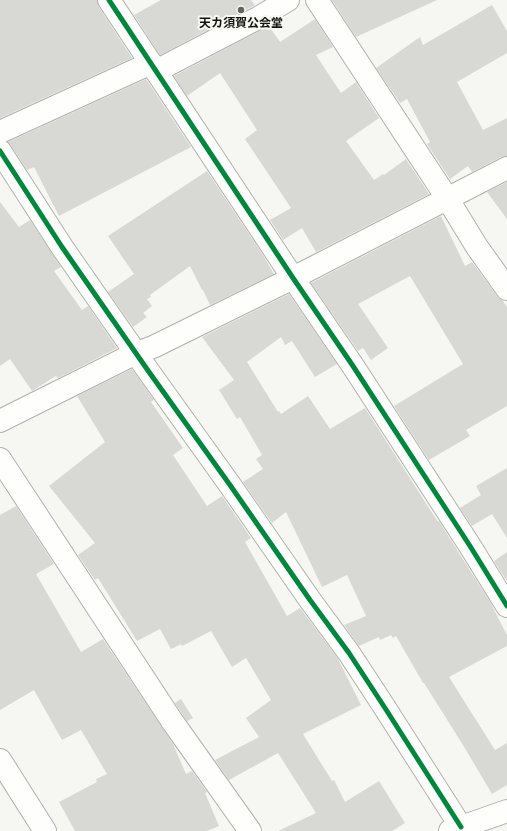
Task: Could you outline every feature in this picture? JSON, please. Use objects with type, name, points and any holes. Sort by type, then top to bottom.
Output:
[{"type":"street","points":[[109,0],[362,380],[470,546],[507,606]]},
{"type":"street","points":[[0,132],[154,67],[258,18],[288,0]]},
{"type":"street","points":[[317,0],[447,198],[477,247],[507,289]]},
{"type":"street","points":[[0,152],[62,247],[305,593],[349,653],[390,714],[462,828],[507,810]]},
{"type":"street","points":[[0,421],[136,353],[153,347],[293,278],[507,168]]},
{"type":"street","points":[[0,459],[172,721],[250,831]]},
{"type":"street","points":[[0,760],[45,831]]},
{"type":"building","points":[[0,0],[97,0],[99,7],[132,58],[0,118]]},
{"type":"building","points":[[161,0],[251,0],[255,5],[160,55],[134,15]]},
{"type":"building","points":[[332,0],[437,0],[356,37]]},
{"type":"building","points":[[492,5],[507,31],[507,53],[457,82],[483,130],[507,118],[507,156],[501,157],[472,172],[468,166],[450,179],[427,144],[430,142],[407,99],[400,103],[376,68],[420,37],[423,45]]},
{"type":"building","points":[[315,19],[333,47],[316,55],[341,93],[356,82],[379,118],[346,141],[374,180],[383,174],[384,175],[406,159],[429,194],[316,252],[302,228],[283,240],[270,220],[291,208],[245,139],[257,130],[220,73],[187,96],[174,76],[269,26],[280,42]]},
{"type":"building","points":[[146,79],[191,147],[59,216],[34,167],[27,170],[8,142]]},
{"type":"building","points":[[207,171],[274,274],[210,305],[190,266],[150,295],[151,297],[147,299],[152,306],[143,313],[147,317],[133,327],[108,292],[134,274],[108,236]]},
{"type":"building","points":[[507,182],[507,219],[487,192]]},
{"type":"building","points":[[0,202],[19,227],[30,220],[61,267],[54,271],[82,310],[88,306],[117,348],[58,378],[56,376],[32,391],[10,359],[0,366]]},
{"type":"building","points":[[441,216],[465,266],[472,262],[507,307],[507,406],[466,430],[470,436],[429,460],[394,406],[463,364],[410,276],[358,304],[388,348],[371,360],[363,348],[358,351],[311,283]]},
{"type":"building","points":[[289,294],[337,364],[315,377],[292,341],[285,345],[281,337],[247,362],[278,412],[279,411],[281,414],[308,396],[330,429],[365,408],[489,600],[507,635],[507,646],[449,677],[495,750],[507,743],[507,785],[492,794],[463,745],[423,683],[396,636],[393,638],[391,635],[380,640],[379,637],[359,646],[344,625],[366,616],[347,575],[322,587],[286,512],[272,523],[243,482],[263,469],[256,459],[262,455],[240,417],[237,419],[219,390],[234,380],[202,337]]},
{"type":"building","points":[[132,369],[154,400],[151,402],[183,448],[173,455],[207,506],[222,496],[251,538],[245,542],[287,616],[300,608],[337,657],[361,705],[303,734],[332,781],[334,780],[345,802],[379,781],[405,823],[392,831],[278,831],[316,813],[278,753],[229,780],[215,760],[259,737],[246,718],[271,700],[246,658],[232,667],[211,631],[182,646],[181,644],[171,649],[160,629],[137,641],[98,578],[95,580],[78,555],[95,543],[49,486],[105,442],[77,396]]},
{"type":"building","points":[[507,468],[507,538],[492,514],[472,526],[460,508],[481,495],[476,486]]},
{"type":"building","points":[[16,506],[54,564],[36,574],[81,652],[103,639],[173,744],[186,774],[192,771],[207,792],[205,793],[219,826],[207,831],[75,831],[59,802],[97,782],[96,779],[107,774],[81,730],[62,740],[34,690],[0,710],[0,515]]},
{"type":"building","points":[[507,552],[507,580],[506,580],[494,561]]},
{"type":"building","points":[[181,699],[193,718],[187,721],[175,703]]},
{"type":"cycle path","points":[[109,0],[353,366],[470,546],[507,606]]},
{"type":"cycle path","points":[[0,151],[62,247],[310,600],[349,653],[461,827]]},
{"type":"place","name":"天カ須賀公会堂","points":[[241,10]]}]
